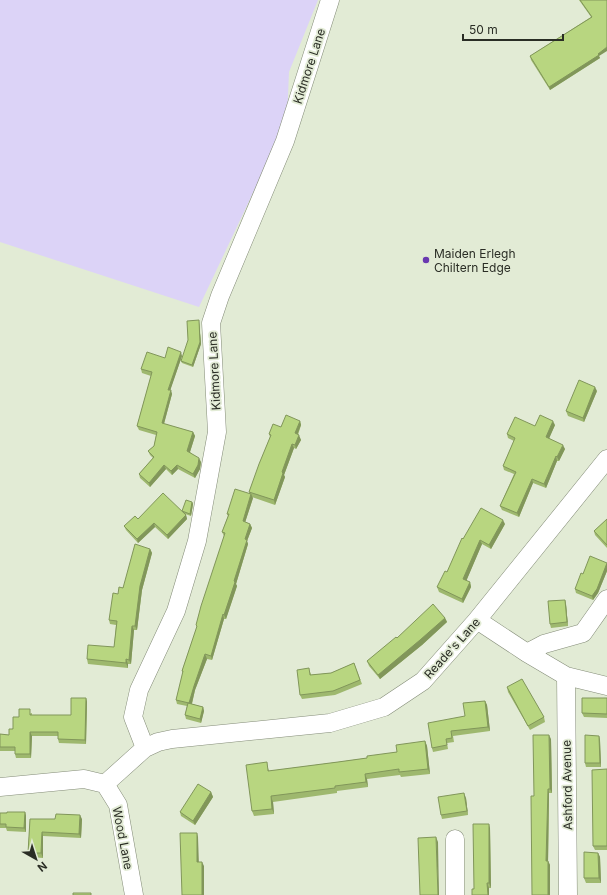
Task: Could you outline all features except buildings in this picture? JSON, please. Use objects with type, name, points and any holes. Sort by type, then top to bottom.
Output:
[{"type":"street","name":"Kidmore Lane","points":[[145,748],[134,717],[139,690],[176,612],[197,541],[217,432],[211,323],[220,296],[285,141],[330,0]]},
{"type":"street","name":"Reade's Lane","points":[[105,784],[145,748],[158,742],[172,738],[330,723],[384,706],[423,681],[477,620],[607,459]]},
{"type":"street","points":[[527,653],[544,644],[583,633],[607,599]]},
{"type":"street","points":[[477,620],[527,653],[566,676],[607,686]]},
{"type":"street","name":"Ashford Avenue","points":[[566,676],[568,895]]},
{"type":"street","points":[[0,787],[84,779],[105,784]]},
{"type":"street","name":"Wood Lane","points":[[105,784],[118,805],[134,895]]},
{"type":"street","points":[[455,839],[455,895]]},
{"type":"shaded area","points":[[0,0],[318,0],[289,72],[287,121],[199,307],[0,242]]},
{"type":"place","name":"Maiden Erlegh Chiltern Edge","points":[[426,260]]}]
